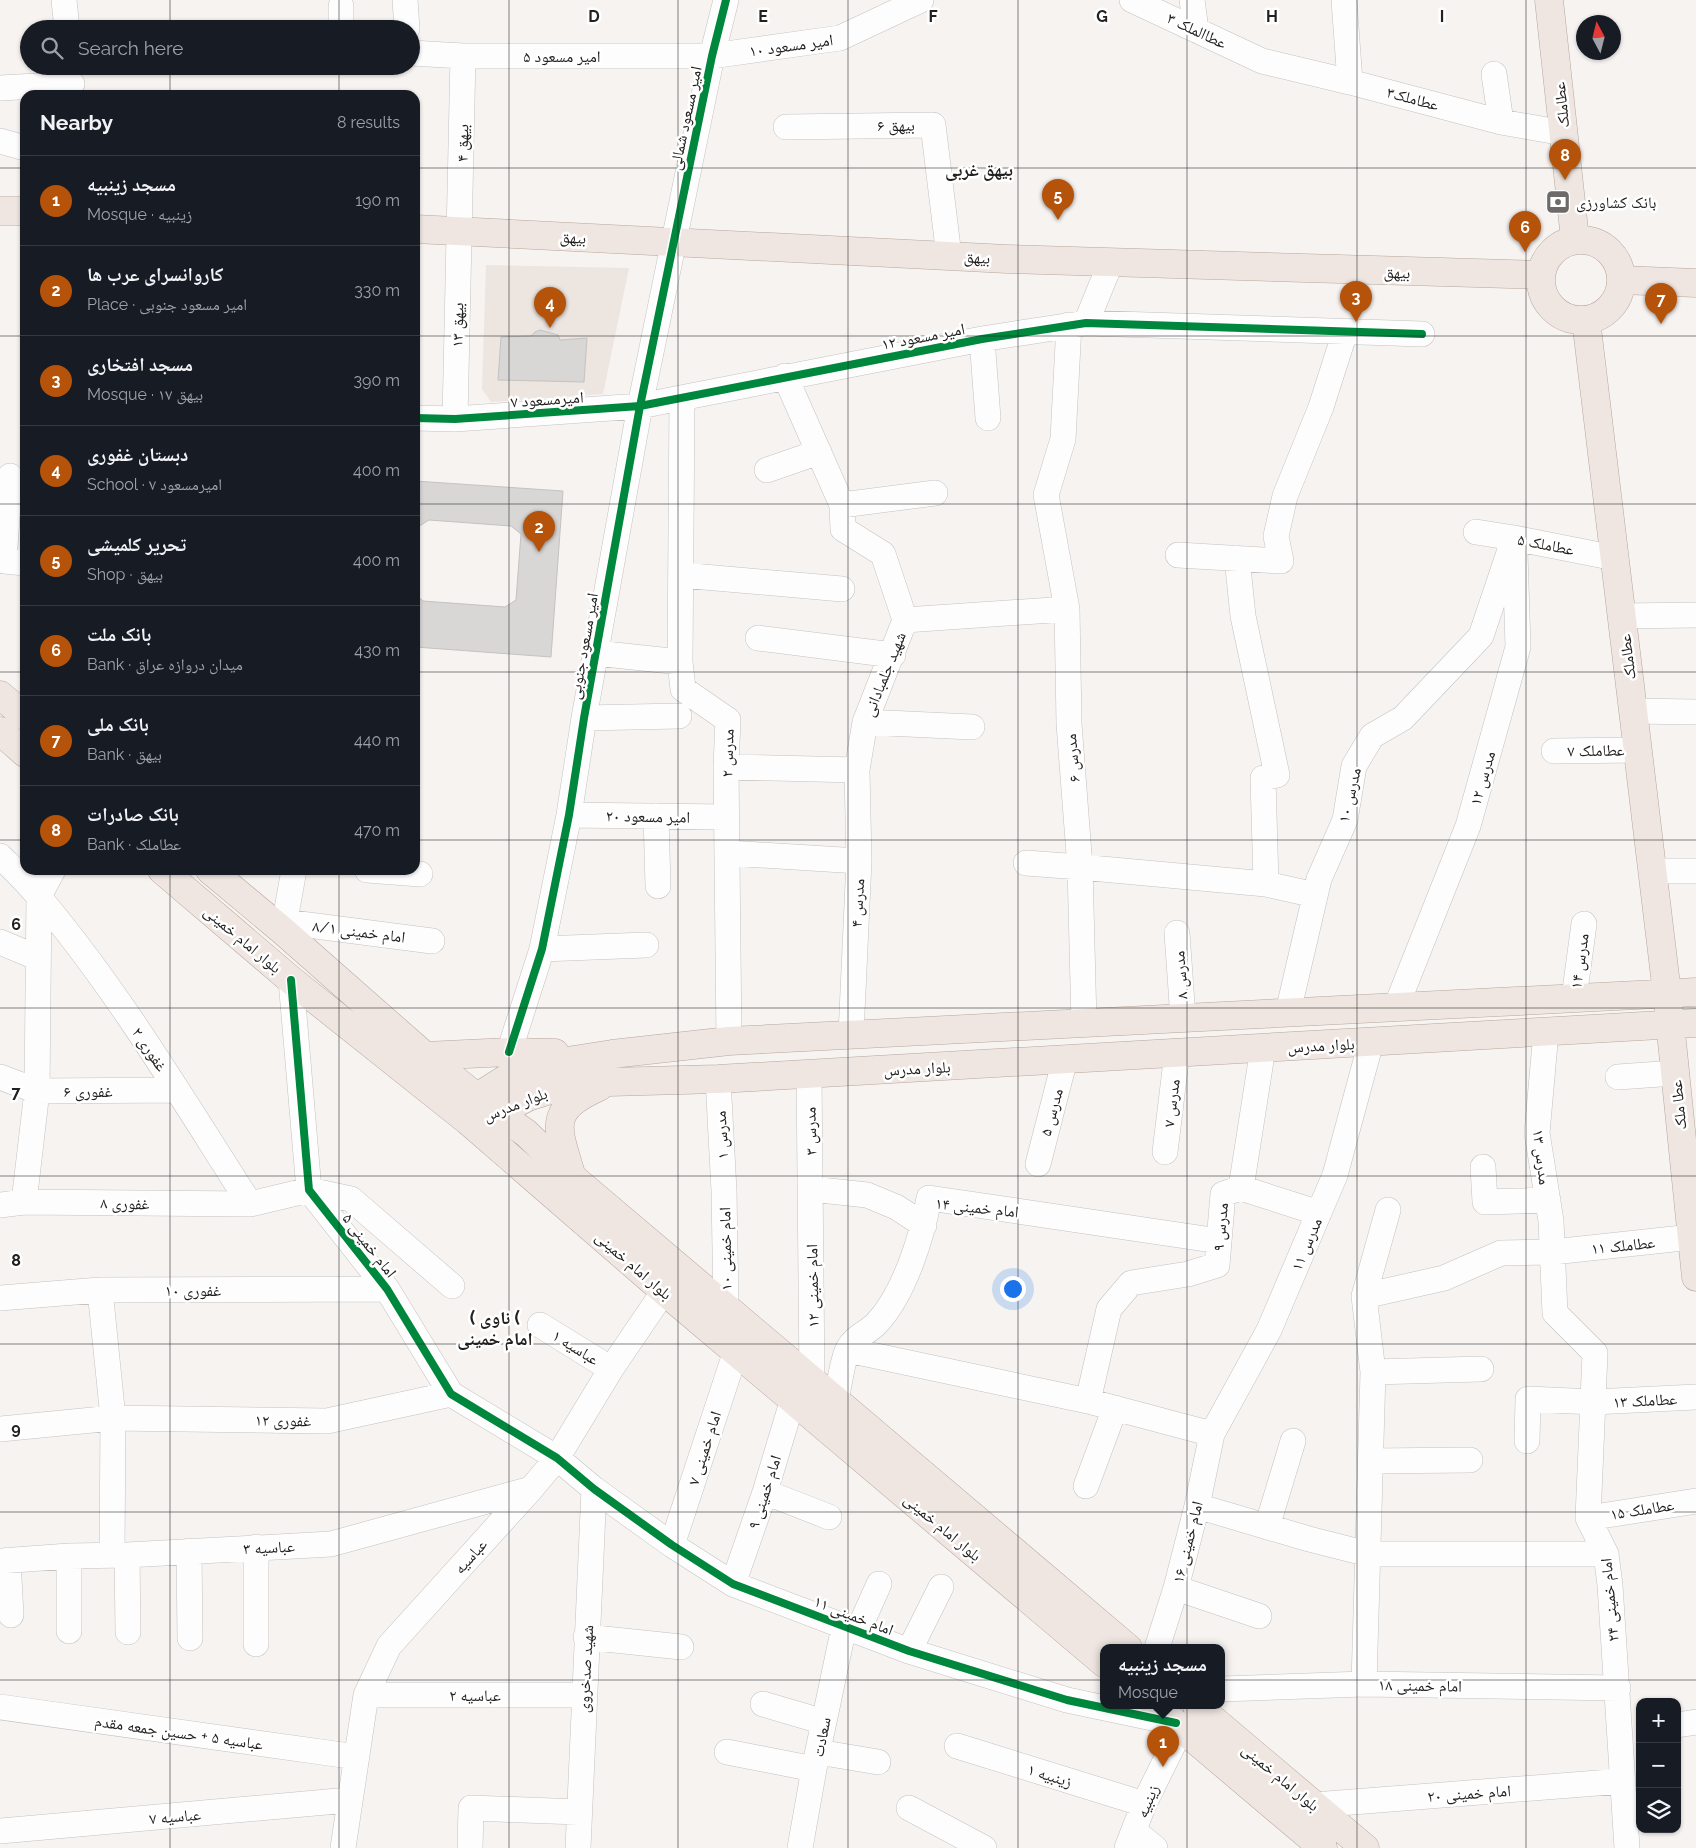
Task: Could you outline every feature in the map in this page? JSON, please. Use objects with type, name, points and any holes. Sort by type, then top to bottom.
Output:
[{"type":"main road","name":"عطاملک","points":[[1549,0],[1575,239]]},
{"type":"main road","points":[[0,210],[20,211]]},
{"type":"main road","name":"بیهق","points":[[420,229],[949,256],[1540,276]]},
{"type":"main road","points":[[1575,239],[1589,240],[1602,245],[1613,254],[1620,266],[1622,280],[1620,292],[1611,306],[1598,317],[1586,320],[1574,320],[1562,316],[1552,309],[1545,299],[1541,288],[1540,276],[1551,252],[1562,244],[1575,239]]},
{"type":"main road","points":[[1622,280],[1696,283]]},
{"type":"main road","name":"عطاملک","points":[[1586,320],[1667,993]]},
{"type":"main road","points":[[0,695],[20,712]]},
{"type":"main road","points":[[0,731],[20,749]]},
{"type":"main road","name":"بلوار امام خمینی","points":[[168,875],[291,980],[481,1110]]},
{"type":"main road","points":[[197,900],[213,875]]},
{"type":"main road","name":"بلوار امام خمینی","points":[[215,875],[284,926],[563,1186],[664,1291],[736,1352],[802,1391],[836,1401],[1123,1644]]},
{"type":"main road","name":"بلوار مدرس","points":[[481,1110],[512,1075],[535,1066],[612,1054],[729,1040],[1696,992]]},
{"type":"main road","name":"عطا ملک","points":[[1667,993],[1683,1024],[1675,1073],[1696,1277]]},
{"type":"main road","points":[[1076,1059],[1084,1022]]},
{"type":"main road","name":"بلوار مدرس","points":[[481,1110],[557,1088],[610,1082],[718,1079],[1683,1024]]},
{"type":"main road","points":[[425,1056],[509,1052],[612,1054]]},
{"type":"main road","points":[[563,1186],[560,1116],[570,1102],[610,1082]]},
{"type":"main road","name":"بلوار امام خمینی","points":[[563,1186],[726,1307],[802,1391],[1100,1659]]},
{"type":"main road","name":"بلوار امام خمینی","points":[[1158,1709],[1323,1848]]},
{"type":"main road","name":"بلوار امام خمینی","points":[[1201,1709],[1365,1848]]},
{"type":"street","points":[[64,0],[66,20]]},
{"type":"street","points":[[405,0],[406,20]]},
{"type":"street","name":"امیر مسعود شمالی","points":[[673,242],[712,56],[726,0]]},
{"type":"street","name":"امیر مسعود ۱۰","points":[[712,56],[840,38],[921,0]]},
{"type":"street","name":"عطاالملک ۳","points":[[1132,0],[1262,61]]},
{"type":"street","points":[[1192,0],[1196,30]]},
{"type":"street","points":[[1344,0],[1350,82]]},
{"type":"street","name":"امیر مسعود ۵","points":[[420,54],[463,56],[712,56]]},
{"type":"street","name":"بیهق ۴","points":[[460,231],[463,56]]},
{"type":"street","name":"عطاملک۳","points":[[1262,61],[1501,122],[1564,133]]},
{"type":"street","points":[[1494,74],[1501,122]]},
{"type":"street","points":[[0,88],[72,82]]},
{"type":"street","name":"بیهق ۶","points":[[786,126],[933,125],[949,256]]},
{"type":"street","points":[[0,141],[20,147]]},
{"type":"street","name":"بیهق ۱۳","points":[[455,419],[460,231]]},
{"type":"street","name":"امیر مسعود جنوبی","points":[[509,1052],[542,949],[569,815],[584,718],[640,406],[673,242]]},
{"type":"street","points":[[1077,324],[1110,262]]},
{"type":"street","name":"امیر مسعود ۱۲","points":[[640,406],[682,399],[785,376],[982,339],[1077,324],[1422,334]]},
{"type":"street","name":"مدرس ۶","points":[[1077,324],[1063,439],[1046,495],[1067,609],[1069,724],[1080,867],[1084,1022]]},
{"type":"street","points":[[1178,555],[1281,561],[1276,536],[1285,496],[1321,407],[1345,332]]},
{"type":"street","points":[[982,339],[988,418]]},
{"type":"street","name":"شهید جلمبادانی","points":[[785,376],[842,505],[843,529],[883,554],[905,620],[893,655],[865,722],[857,770]]},
{"type":"street","name":"مدرس ۲","points":[[682,399],[680,662],[683,690],[728,720],[726,817],[728,853],[729,1040]]},
{"type":"street","name":"امیرمسعود ۷","points":[[420,418],[455,419],[640,406]]},
{"type":"street","points":[[767,470],[818,452]]},
{"type":"street","points":[[12,476],[4,561],[20,563]]},
{"type":"street","points":[[842,505],[935,493]]},
{"type":"street","name":"عطاملک ۵","points":[[1476,532],[1615,558]]},
{"type":"street","name":"مدرس ۱۰","points":[[1288,1012],[1319,880],[1345,820],[1354,766],[1372,736],[1403,718],[1481,636],[1514,538]]},
{"type":"street","name":"مدرس ۱۲","points":[[1396,1007],[1468,826],[1518,647],[1514,538]]},
{"type":"street","points":[[1237,558],[1243,616],[1277,775],[1263,778],[1266,884]]},
{"type":"street","points":[[681,576],[842,589]]},
{"type":"street","points":[[905,620],[1067,609]]},
{"type":"street","points":[[1622,616],[1696,615]]},
{"type":"street","points":[[758,638],[893,655]]},
{"type":"street","points":[[596,653],[680,662]]},
{"type":"street","points":[[1633,712],[1696,712]]},
{"type":"street","points":[[584,718],[680,716]]},
{"type":"street","points":[[865,722],[972,727]]},
{"type":"street","name":"عطاملک ۷","points":[[1554,751],[1638,750]]},
{"type":"street","points":[[726,767],[857,770]]},
{"type":"street","name":"مدرس ۴","points":[[851,1034],[859,861],[857,770]]},
{"type":"street","name":"امیر مسعود ۲۰","points":[[569,815],[726,817]]},
{"type":"street","points":[[656,816],[658,886]]},
{"type":"street","points":[[728,853],[859,861]]},
{"type":"street","name":"غفوری ۲","points":[[0,856],[39,896],[104,982],[178,1090],[250,1204]]},
{"type":"street","points":[[1026,863],[1266,884],[1316,895]]},
{"type":"street","points":[[1652,871],[1696,871]]},
{"type":"street","points":[[12,1203],[36,1091],[39,896],[50,875]]},
{"type":"street","points":[[284,926],[293,875]]},
{"type":"street","name":"مدرس ۱۴","points":[[1574,998],[1584,924]]},
{"type":"street","name":"امام خمینی ۸/۱","points":[[284,926],[432,941]]},
{"type":"street","name":"مدرس ۸","points":[[1177,933],[1182,1018]]},
{"type":"street","points":[[0,942],[38,958]]},
{"type":"street","points":[[542,949],[646,945]]},
{"type":"street","points":[[291,980],[309,1190]]},
{"type":"street","name":"مدرس ۱۳","points":[[1546,1032],[1537,1133],[1551,1221],[1553,1252]]},
{"type":"street","name":"مدرس ۱۱","points":[[1212,1434],[1269,1330],[1335,1175],[1371,1042]]},
{"type":"street","name":"مدرس ۹","points":[[1088,1401],[1109,1309],[1131,1283],[1188,1274],[1216,1265],[1223,1194],[1241,1188],[1263,1048]]},
{"type":"street","name":"مدرس ۷","points":[[1165,1152],[1177,1053]]},
{"type":"street","name":"مدرس ۵","points":[[1038,1164],[1076,1059]]},
{"type":"street","points":[[1618,1077],[1675,1073]]},
{"type":"street","name":"مدرس ۳","points":[[809,1074],[811,1189]]},
{"type":"street","name":"غفوری ۶","points":[[0,1078],[36,1091],[178,1090]]},
{"type":"street","name":"مدرس ۱","points":[[718,1079],[724,1190]]},
{"type":"street","points":[[1482,1167],[1485,1202],[1548,1200]]},
{"type":"street","points":[[1241,1188],[1319,1213]]},
{"type":"street","points":[[811,1189],[867,1196],[896,1207],[924,1225]]},
{"type":"street","name":"امام خمینی ۱۲","points":[[802,1391],[811,1189]]},
{"type":"street","points":[[250,1204],[309,1190],[351,1199],[452,1286]]},
{"type":"street","name":"امام خمینی ۵","points":[[309,1190],[387,1289],[451,1394],[557,1458]]},
{"type":"street","name":"امام خمینی ۱۰","points":[[724,1190],[726,1307]]},
{"type":"street","name":"امام خمینی ۱۴","points":[[836,1401],[848,1350],[856,1338],[876,1324],[894,1298],[918,1248],[929,1198],[1219,1241]]},
{"type":"street","name":"غفوری ۸","points":[[12,1203],[250,1204]]},
{"type":"street","points":[[1364,1684],[1373,1372],[1364,1296],[1388,1210]]},
{"type":"street","name":"عطاملک ۱۱","points":[[1364,1296],[1444,1278],[1501,1253],[1553,1252],[1692,1237]]},
{"type":"street","name":"امام خمینی ۲۴","points":[[1553,1252],[1555,1313],[1596,1353],[1588,1518],[1606,1554],[1618,1688],[1630,1730],[1624,1781],[1627,1848]]},
{"type":"street","name":"غفوری ۱۰","points":[[0,1298],[100,1290],[387,1289]]},
{"type":"street","points":[[100,1290],[113,1418],[119,1555],[128,1632]]},
{"type":"street","name":"عباسیه","points":[[343,1848],[366,1695],[389,1646],[557,1458],[611,1370],[664,1291]]},
{"type":"street","name":"عباسیه ۱","points":[[540,1325],[611,1370]]},
{"type":"street","points":[[848,1350],[1088,1401],[1212,1434]]},
{"type":"street","name":"امام خمینی ۷","points":[[672,1545],[736,1352]]},
{"type":"street","points":[[1373,1372],[1481,1369]]},
{"type":"street","name":"امام خمینی ۹","points":[[733,1584],[802,1391]]},
{"type":"street","name":"غفوری ۱۲","points":[[0,1430],[113,1418],[326,1421],[451,1394]]},
{"type":"street","name":"عطاملک ۱۳","points":[[1527,1441],[1528,1399],[1594,1402],[1696,1397]]},
{"type":"street","points":[[1086,1486],[1115,1408]]},
{"type":"street","name":"امام خمینی ۱۶","points":[[1158,1644],[1176,1588],[1197,1506],[1212,1434]]},
{"type":"street","points":[[1267,1527],[1293,1441]]},
{"type":"street","name":"امام خمینی ۱۱","points":[[557,1458],[594,1489],[672,1545],[733,1584],[909,1651],[1068,1700],[1100,1708]]},
{"type":"street","points":[[1370,1461],[1470,1460]]},
{"type":"street","name":"عباسیه ۳","points":[[4,1560],[331,1544],[531,1489]]},
{"type":"street","name":"شهید صدخروی","points":[[578,1848],[594,1489]]},
{"type":"street","points":[[765,1492],[829,1517]]},
{"type":"street","name":"عطاملک ۱۵","points":[[1588,1518],[1696,1501]]},
{"type":"street","points":[[1197,1506],[1368,1554],[1606,1554]]},
{"type":"street","points":[[256,1547],[256,1644]]},
{"type":"street","points":[[188,1551],[190,1638]]},
{"type":"street","points":[[69,1631],[70,1556]]},
{"type":"street","points":[[4,1560],[10,1615]]},
{"type":"street","name":"سعادت","points":[[800,1848],[824,1722],[851,1629],[879,1584]]},
{"type":"street","points":[[909,1651],[941,1587]]},
{"type":"street","points":[[1176,1588],[1260,1616]]},
{"type":"street","points":[[586,1637],[681,1647]]},
{"type":"street","name":"امام خمینی ۱۸","points":[[1225,1689],[1364,1684],[1618,1688]]},
{"type":"street","name":"عباسیه ۲","points":[[366,1695],[584,1695]]},
{"type":"street","points":[[763,1704],[824,1722]]},
{"type":"street","name":"عباسیه ۵ + حسین جمعه مقدم","points":[[0,1707],[357,1757]]},
{"type":"street","name":"امام خمینی ۱۱","points":[[1106,1709],[1178,1726]]},
{"type":"street","points":[[1681,1724],[1696,1722]]},
{"type":"street","name":"زینبیه","points":[[1131,1840],[1144,1804],[1178,1726]]},
{"type":"street","name":"زینبیه ۱","points":[[957,1746],[1144,1804]]},
{"type":"street","points":[[727,1752],[816,1760],[878,1762]]},
{"type":"street","name":"امام خمینی ۲۰","points":[[1314,1805],[1624,1781]]},
{"type":"street","name":"عباسیه ۷","points":[[0,1831],[349,1800]]},
{"type":"street","points":[[470,1848],[471,1808],[579,1812]]},
{"type":"street","points":[[909,1808],[984,1848]]},
{"type":"street","points":[[1131,1840],[1155,1848]]},
{"type":"shaded area","points":[[486,265],[629,268],[603,394],[491,402],[482,389]]},
{"type":"building","points":[[540,330],[558,335],[560,340],[587,338],[584,382],[498,380],[501,337],[531,336]]},
{"type":"building","points":[[420,481],[563,491],[551,657],[420,647],[420,598],[423,601],[505,607],[516,600],[521,534],[511,526],[429,520],[420,526]]},
{"type":"cycle path","points":[[509,1052],[542,949],[569,815],[584,718],[640,406],[712,56],[726,0]]},
{"type":"cycle path","points":[[420,418],[455,419],[640,406],[982,339],[1086,323],[1422,334]]},
{"type":"cycle path","points":[[291,980],[309,1190],[387,1289],[451,1394],[557,1458],[594,1489],[672,1545],[733,1584],[909,1651],[1067,1700],[1100,1707]]},
{"type":"cycle path","points":[[1110,1709],[1176,1723]]},
{"type":"place","name":"بانک صادرات","points":[[1565,180]]},
{"type":"place","name":"بانک کشاورزی","points":[[1558,202]]},
{"type":"place","name":"تحریر کلمیشی","points":[[1058,220]]},
{"type":"place","name":"بانک ملت","points":[[1525,252]]},
{"type":"place","name":"مسجد افتخاری","points":[[1356,322]]},
{"type":"place","name":"بانک ملی","points":[[1661,324]]},
{"type":"place","name":"دبستان غفوری","points":[[550,328]]},
{"type":"place","name":"کاروانسرای عرب ها","points":[[539,552]]},
{"type":"place","name":"مسجد زینبیه","points":[[1163,1767]]},
{"type":"district","name":"بیهق غربی","points":[[979,170]]},
{"type":"district","name":"( ناوی ( امام خمینی","points":[[495,1328]]}]
